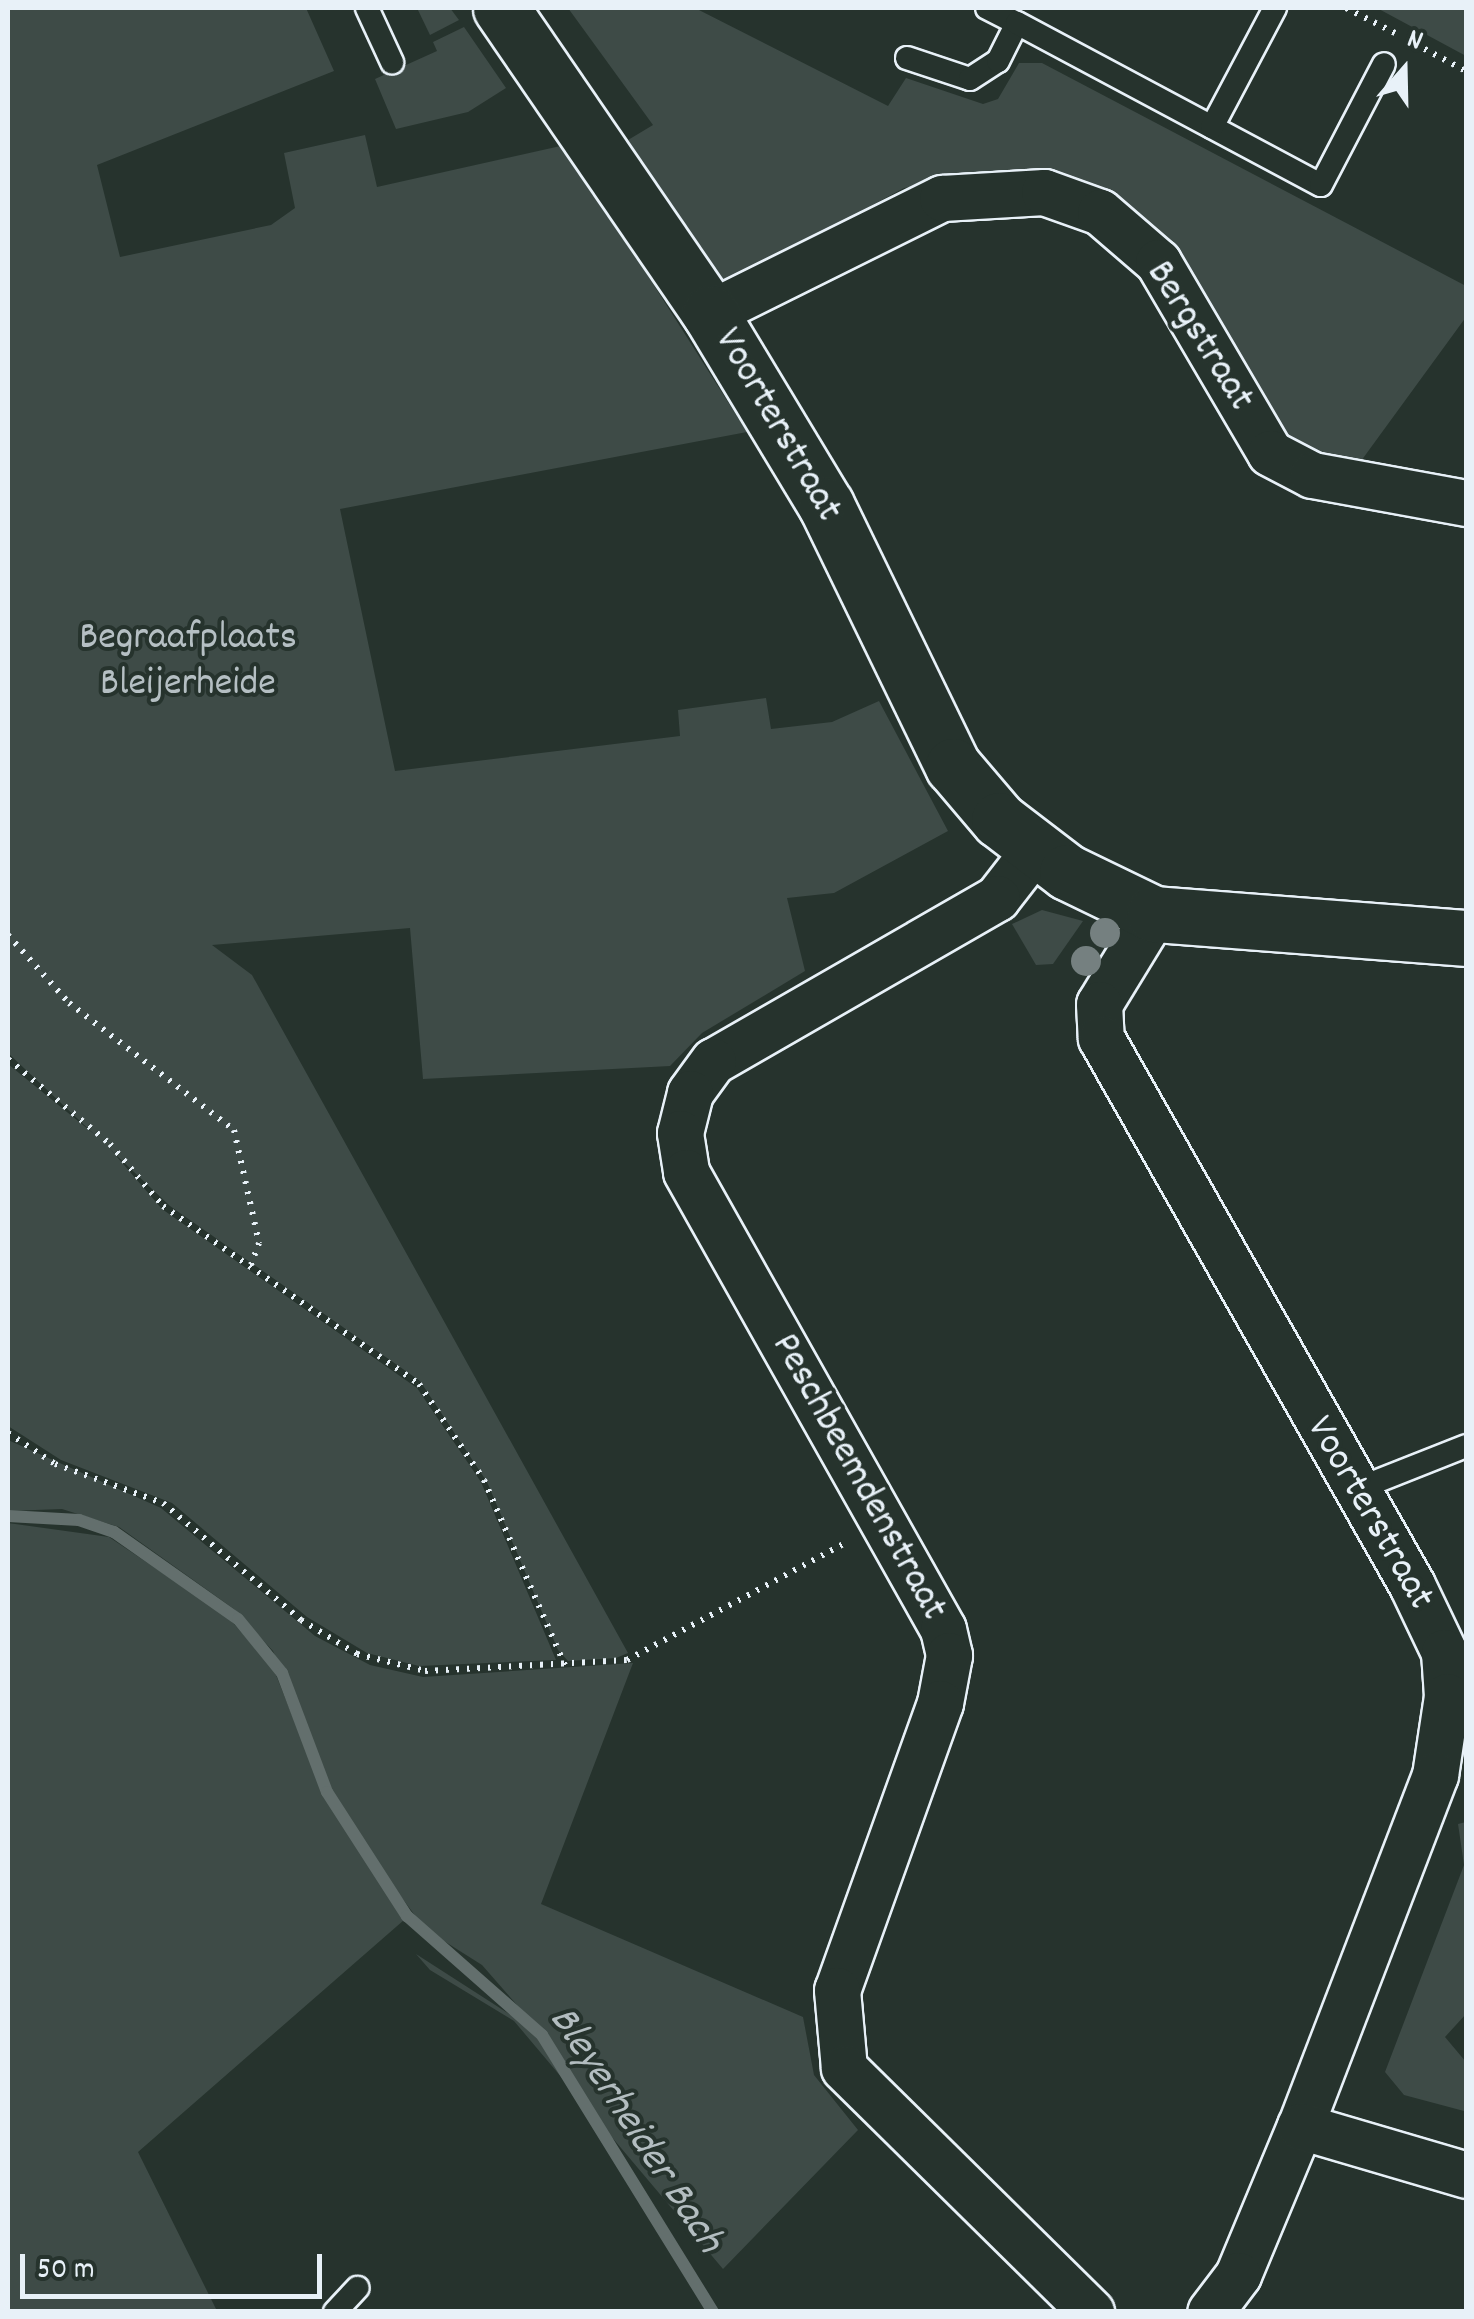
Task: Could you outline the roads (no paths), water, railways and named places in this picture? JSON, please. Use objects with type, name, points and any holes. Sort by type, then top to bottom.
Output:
[{"type":"street","name":"Voorterstraat","points":[[501,8],[710,313],[826,505],[952,766],[1035,849],[1154,914],[1099,1004],[1096,1025],[1444,1652],[1444,1741],[1300,2126],[1238,2275],[1210,2312]]},
{"type":"street","name":"Bergstraat","points":[[710,313],[942,198],[1044,192],[1100,212],[1158,262],[1270,453],[1312,475],[1466,503]]},
{"type":"street","name":"Peschbeemdenstraat","points":[[1035,849],[997,898],[713,1061],[683,1110],[686,1172],[943,1629],[946,1680],[836,1990],[834,2042],[866,2096],[1091,2312]]},
{"type":"street","points":[[1154,914],[1466,938]]},
{"type":"street","points":[[1300,2126],[1466,2175]]},
{"type":"lane","points":[[367,8],[392,62]]},
{"type":"lane","points":[[987,8],[1321,185],[1384,64]]},
{"type":"lane","points":[[1212,126],[1274,8]]},
{"type":"lane","points":[[906,58],[970,79],[998,61],[1017,24]]},
{"type":"lane","points":[[1355,1490],[1466,1446]]},
{"type":"lane","points":[[335,2312],[357,2288]]},
{"type":"waterway","name":"Bleyerheider Bach","points":[[8,1516],[79,1520],[114,1532],[238,1619],[282,1673],[327,1792],[407,1916],[542,2035],[713,2312]]},
{"type":"park label","name":"Begraafplaats Bleijerheide","points":[[188,663]]}]
